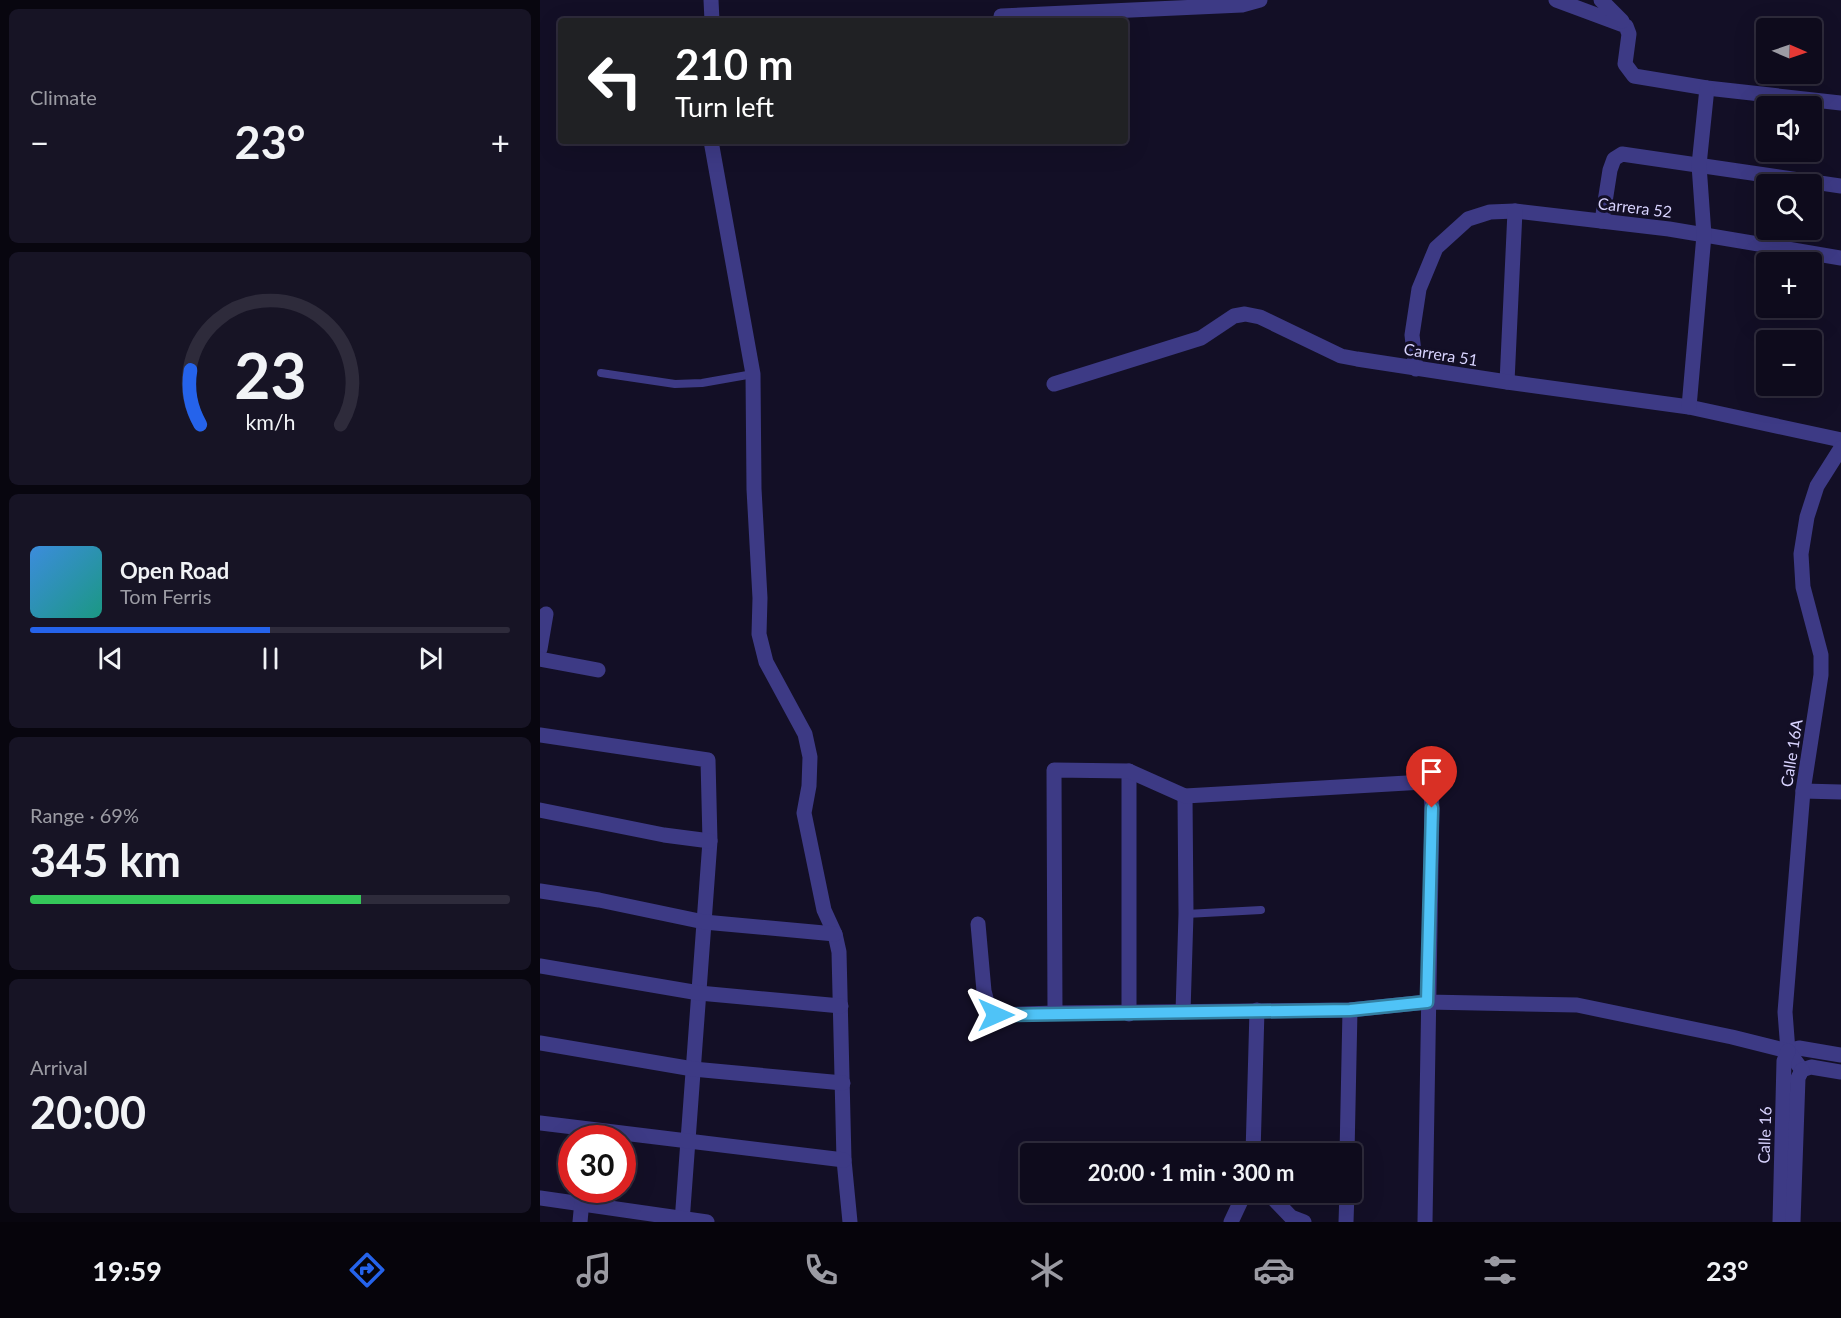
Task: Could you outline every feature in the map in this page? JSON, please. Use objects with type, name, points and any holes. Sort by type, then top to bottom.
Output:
[{"type":"street","points":[[711,0],[712,18]]},
{"type":"street","points":[[1001,16],[1242,5],[1260,0]]},
{"type":"street","points":[[1556,0],[1626,26]]},
{"type":"street","points":[[1601,0],[1626,26],[1629,34],[1625,64],[1634,76],[1707,88],[1841,103]]},
{"type":"street","points":[[1689,407],[1704,235],[1699,165],[1707,88]]},
{"type":"street","points":[[712,144],[753,374],[754,489],[760,598],[759,634],[766,663],[805,734],[810,757],[809,786],[804,813],[824,910],[835,934],[839,952],[844,1160],[850,1222]]},
{"type":"street","points":[[1602,221],[1610,170],[1614,159],[1622,154],[1841,186]]},
{"type":"street","points":[[1507,382],[1515,211]]},
{"type":"street","name":"Carrera 52","points":[[1416,369],[1412,335],[1419,289],[1436,248],[1468,219],[1491,212],[1515,211],[1602,221],[1841,258]]},
{"type":"street","name":"Carrera 51","points":[[1054,384],[1201,338],[1234,316],[1245,314],[1260,317],[1341,356],[1416,369],[1689,407],[1841,440]]},
{"type":"street","name":"Calle 16A","points":[[1788,1051],[1785,1000],[1803,791],[1821,675],[1821,655],[1803,587],[1802,554],[1807,517],[1817,486],[1841,448]]},
{"type":"street","points":[[540,649],[546,614]]},
{"type":"street","points":[[540,659],[598,670]]},
{"type":"street","points":[[540,735],[708,760],[710,841],[682,1220]]},
{"type":"street","points":[[1055,1013],[1054,770],[1129,771],[1185,796],[1424,782],[1431,791],[1432,808],[1425,1222]]},
{"type":"street","points":[[1129,771],[1129,1014]]},
{"type":"street","points":[[1803,791],[1841,792]]},
{"type":"street","points":[[1183,1012],[1186,914],[1185,796]]},
{"type":"street","points":[[540,810],[664,835],[710,841]]},
{"type":"street","points":[[540,891],[611,902],[704,922],[835,934]]},
{"type":"street","points":[[978,924],[984,991],[988,1006],[996,1015],[1350,1010],[1427,1002],[1577,1005],[1788,1051],[1799,1048],[1841,1055]]},
{"type":"street","points":[[540,966],[699,993],[841,1006]]},
{"type":"street","points":[[1253,1143],[1257,1010]]},
{"type":"street","points":[[1347,1143],[1350,1010]]},
{"type":"street","points":[[540,1044],[693,1069],[843,1083]]},
{"type":"street","points":[[1788,1051],[1802,1070],[1811,1067],[1841,1072]]},
{"type":"street","name":"Calle 16","points":[[1780,1222],[1784,1061],[1788,1051]]},
{"type":"street","name":"Calle 16","points":[[1793,1222],[1798,1078],[1802,1070]]},
{"type":"street","points":[[540,1123],[558,1127]]},
{"type":"street","points":[[636,1138],[844,1160]]},
{"type":"street","points":[[540,1198],[558,1198]]},
{"type":"street","points":[[580,1222],[582,1203]]},
{"type":"street","points":[[609,1203],[682,1220],[707,1222]]},
{"type":"street","points":[[1231,1222],[1240,1203]]},
{"type":"street","points":[[1278,1203],[1291,1217],[1304,1222]]},
{"type":"street","points":[[1346,1222],[1347,1203]]},
{"type":"lane","points":[[601,373],[675,384],[702,383],[753,374]]},
{"type":"lane","points":[[1186,914],[1262,910]]},
{"type":"route","points":[[996,1015],[1350,1010],[1427,1002],[1432,808]]}]
